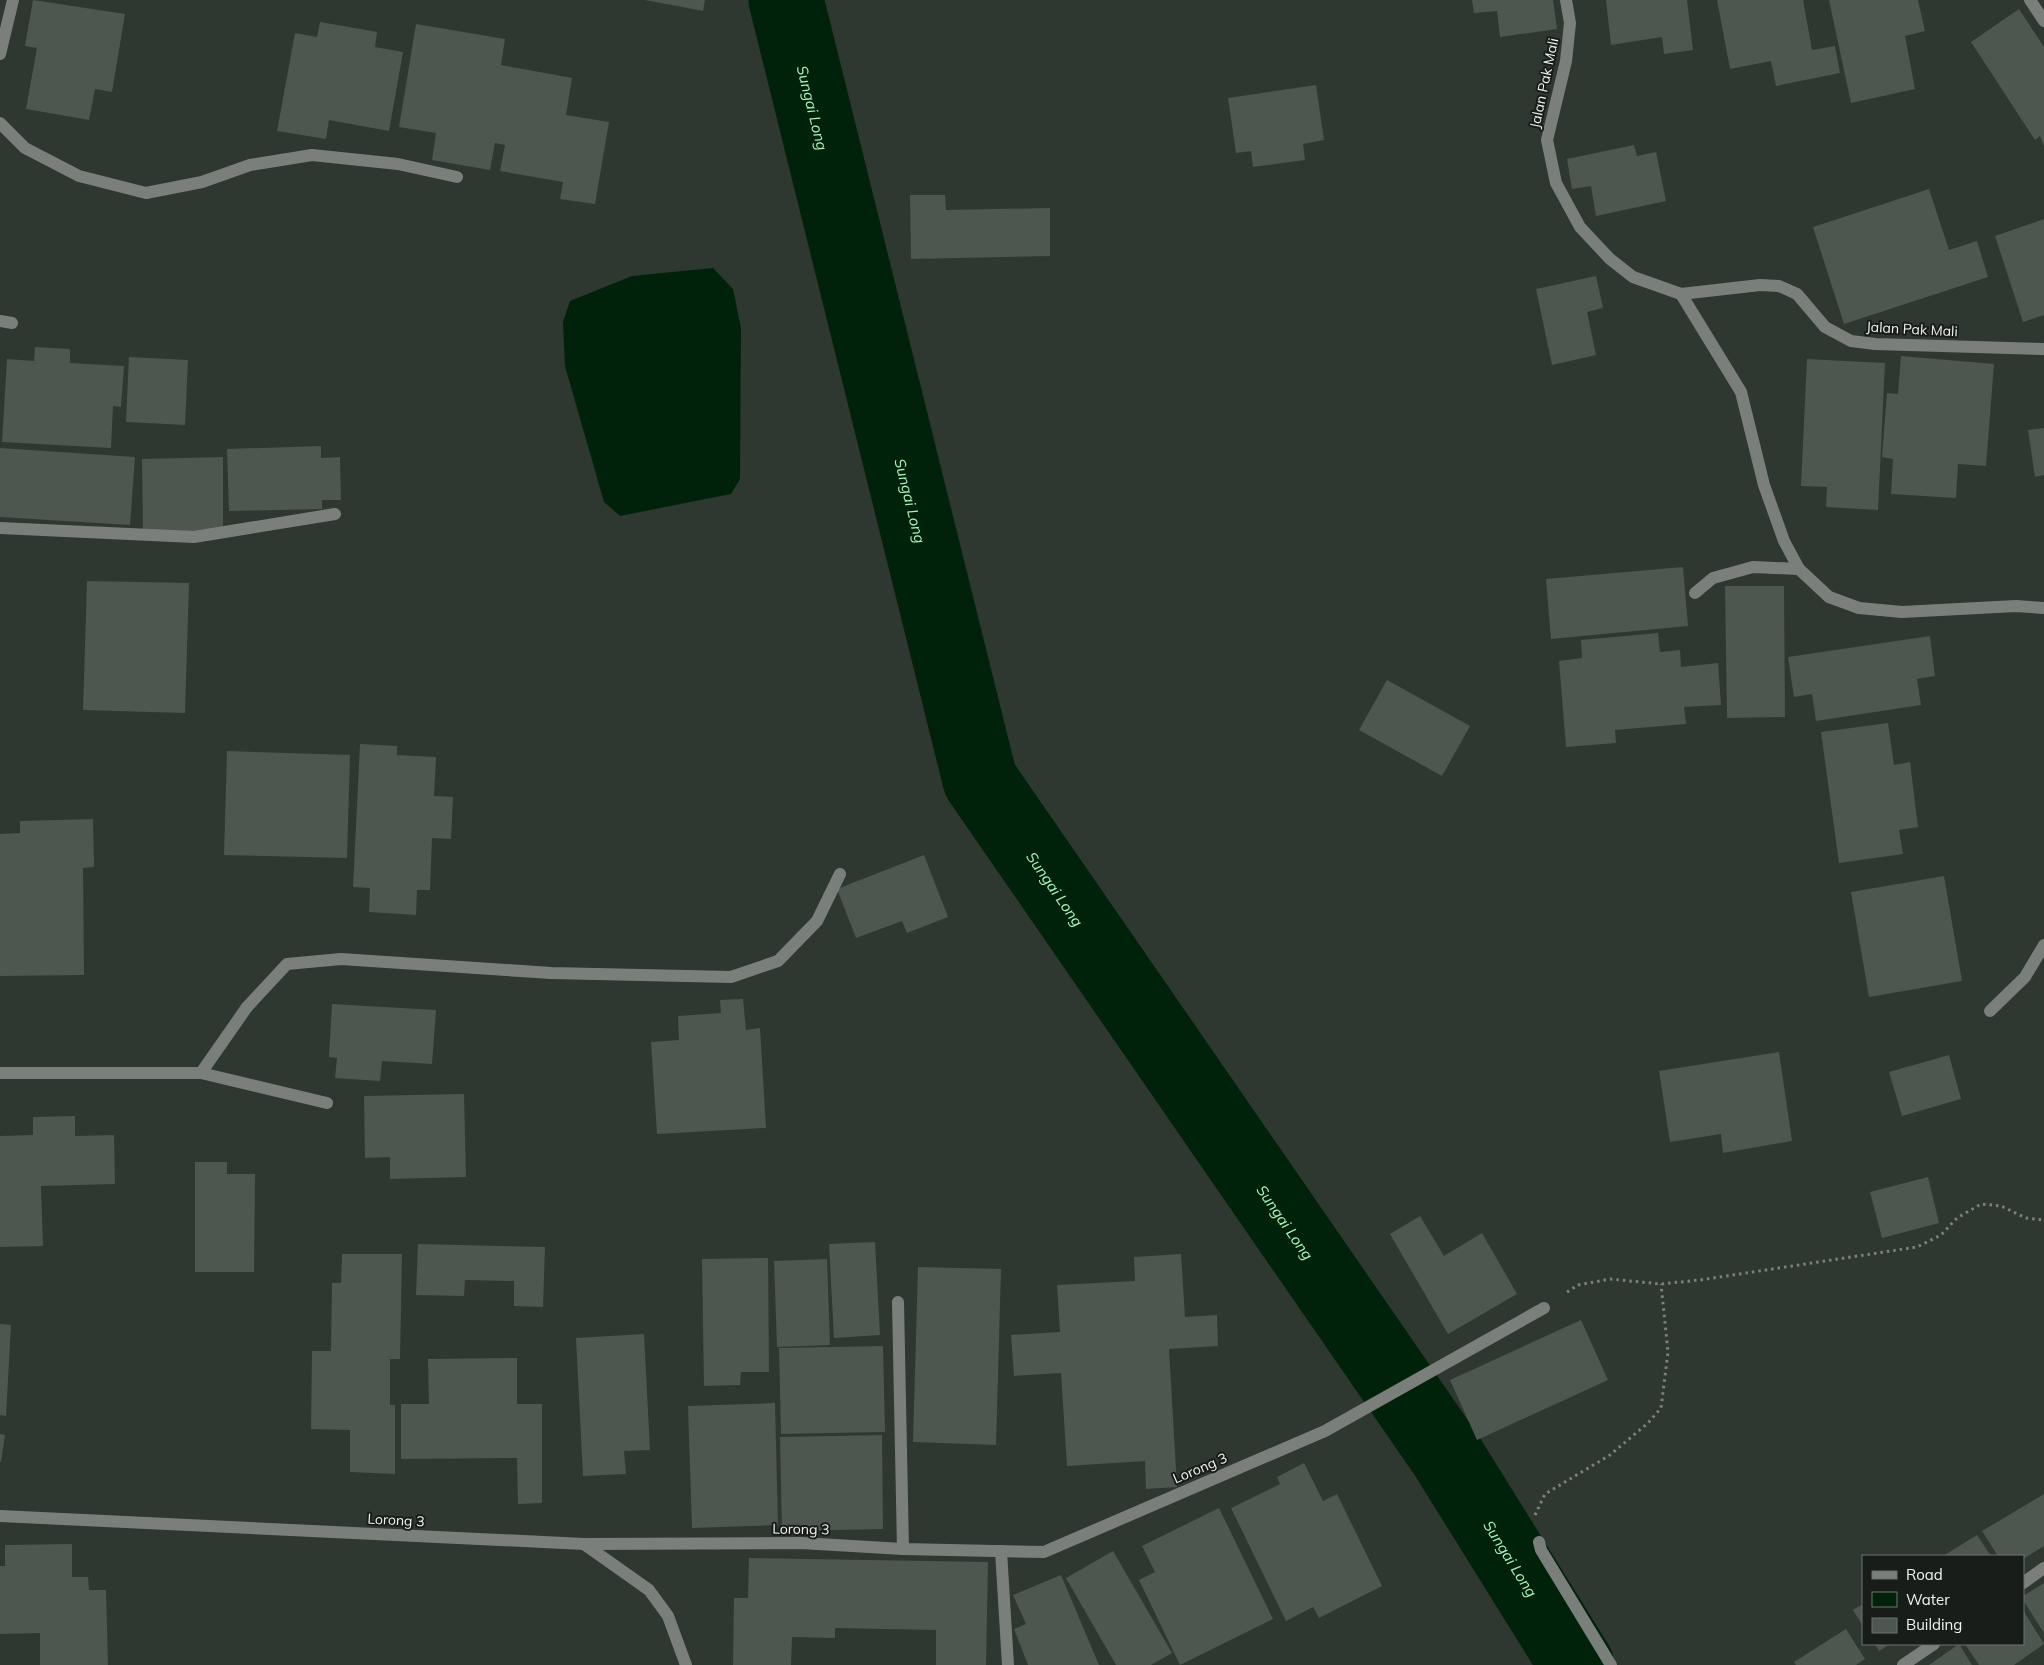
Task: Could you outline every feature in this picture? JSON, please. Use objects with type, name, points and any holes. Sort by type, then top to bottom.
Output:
[{"type":"street","points":[[0,54],[12,0]]},
{"type":"street","name":"Jalan Pak Mali","points":[[1566,0],[1570,23],[1566,61],[1547,140],[1556,183],[1580,227],[1610,259],[1634,277],[1681,294],[1760,285],[1779,286],[1797,294],[1825,327],[1852,341],[1875,344],[2044,349]]},
{"type":"street","points":[[2030,0],[2044,21]]},
{"type":"street","points":[[0,123],[25,148],[79,176],[146,193],[202,182],[250,165],[312,155],[398,164],[457,177]]},
{"type":"street","points":[[1681,294],[1741,392],[1764,485],[1784,541],[1799,569],[1829,597],[1859,608],[1902,612],[2016,606],[2044,608]]},
{"type":"street","points":[[0,528],[194,537],[335,514]]},
{"type":"street","points":[[1695,593],[1713,578],[1754,566],[1799,569]]},
{"type":"street","points":[[201,1073],[247,1007],[287,964],[341,959],[551,973],[731,977],[778,961],[817,921],[840,874]]},
{"type":"street","points":[[1990,1011],[2024,977],[2044,945]]},
{"type":"street","points":[[0,1073],[201,1073],[327,1103]]},
{"type":"street","points":[[898,1302],[903,1548]]},
{"type":"street","name":"Lorong 3","points":[[0,1516],[584,1544],[801,1542],[903,1548],[1044,1552],[1325,1431],[1544,1308]]},
{"type":"street","points":[[1539,1542],[1541,1550],[1611,1665]]},
{"type":"street","points":[[584,1544],[649,1590],[668,1616],[686,1665]]},
{"type":"street","points":[[1001,1551],[1008,1665]]},
{"type":"street","points":[[2024,1582],[2044,1568]]},
{"type":"street","points":[[1903,1665],[1933,1645]]},
{"type":"path","points":[[1544,1308],[1578,1285],[1610,1279],[1661,1284],[1820,1264],[1917,1247],[1941,1235],[1957,1218],[1981,1204],[2001,1206],[2026,1218],[2044,1220]]},
{"type":"path","points":[[1539,1542],[1534,1514],[1545,1494],[1610,1455],[1648,1423],[1661,1408],[1668,1352],[1661,1284]]},
{"type":"water","points":[[713,268],[733,289],[741,328],[740,479],[731,494],[620,516],[604,502],[565,366],[563,322],[570,301],[632,276]]},
{"type":"building","points":[[33,0],[125,14],[112,92],[95,89],[89,120],[26,109],[37,48],[25,46]]},
{"type":"building","points":[[645,0],[705,0],[703,11]]},
{"type":"building","points":[[1472,0],[1553,0],[1557,29],[1500,37],[1497,11],[1474,13]]},
{"type":"building","points":[[1606,0],[1687,0],[1693,50],[1664,54],[1662,37],[1611,45]]},
{"type":"building","points":[[1717,0],[1803,0],[1812,50],[1835,46],[1840,73],[1776,86],[1771,61],[1730,69]]},
{"type":"building","points":[[1829,0],[1918,0],[1925,31],[1905,36],[1915,89],[1851,103]]},
{"type":"building","points":[[2019,9],[2044,47],[2044,146],[2040,136],[2035,140],[1971,42]]},
{"type":"building","points":[[320,22],[377,32],[375,47],[403,52],[389,131],[329,120],[326,139],[277,131],[295,33],[317,37]]},
{"type":"building","points":[[416,24],[505,39],[501,65],[572,78],[566,115],[609,122],[595,204],[560,199],[563,182],[500,171],[505,145],[495,143],[490,170],[432,160],[436,133],[399,127]]},
{"type":"building","points":[[1316,85],[1324,140],[1303,144],[1305,160],[1253,167],[1251,151],[1236,153],[1228,98]]},
{"type":"building","points":[[1634,145],[1637,156],[1656,152],[1666,201],[1596,216],[1591,186],[1572,189],[1567,159]]},
{"type":"building","points":[[1929,189],[1949,250],[1977,241],[1988,277],[1844,324],[1813,227]]},
{"type":"building","points":[[910,195],[945,195],[946,210],[1050,208],[1050,256],[911,259]]},
{"type":"building","points":[[2044,219],[2044,315],[2023,322],[1995,236]]},
{"type":"building","points":[[1596,276],[1603,308],[1587,312],[1596,355],[1552,365],[1536,289]]},
{"type":"building","points":[[35,347],[70,349],[70,363],[124,366],[121,407],[113,406],[111,448],[2,442],[7,359],[34,361]]},
{"type":"building","points":[[1901,356],[1994,364],[1986,466],[1958,464],[1956,498],[1891,494],[1893,459],[1882,457],[1887,393],[1898,394]]},
{"type":"building","points":[[129,357],[188,360],[185,425],[126,422]]},
{"type":"building","points":[[1807,359],[1885,363],[1878,510],[1826,507],[1827,487],[1801,486]]},
{"type":"building","points":[[2044,428],[2044,475],[2035,477],[2028,430]]},
{"type":"building","points":[[321,446],[321,458],[340,457],[341,500],[322,500],[322,509],[229,511],[227,449]]},
{"type":"building","points":[[0,448],[135,457],[130,525],[0,517]]},
{"type":"building","points":[[223,457],[223,531],[143,533],[142,459]]},
{"type":"building","points":[[1683,567],[1688,626],[1551,639],[1546,579]]},
{"type":"building","points":[[87,581],[189,583],[185,713],[83,710]]},
{"type":"building","points":[[1725,586],[1784,586],[1785,717],[1727,718]]},
{"type":"building","points":[[1658,633],[1660,652],[1680,650],[1681,667],[1718,663],[1721,705],[1684,707],[1686,724],[1615,730],[1616,743],[1566,747],[1559,661],[1582,658],[1581,640]]},
{"type":"building","points":[[1930,636],[1935,676],[1917,679],[1921,705],[1816,721],[1812,694],[1794,697],[1788,657]]},
{"type":"building","points":[[1387,680],[1470,726],[1442,776],[1359,730]]},
{"type":"building","points":[[1888,723],[1894,765],[1910,762],[1918,827],[1899,830],[1903,854],[1839,863],[1821,732]]},
{"type":"building","points":[[360,744],[397,746],[397,755],[436,757],[434,796],[453,797],[451,839],[432,838],[430,890],[417,890],[416,915],[369,912],[370,888],[353,887]]},
{"type":"building","points":[[227,751],[350,755],[347,858],[224,855]]},
{"type":"building","points":[[93,819],[94,867],[83,868],[84,975],[0,976],[0,834],[20,833],[20,821]]},
{"type":"building","points":[[924,855],[948,917],[907,933],[902,921],[856,938],[837,889]]},
{"type":"building","points":[[1944,876],[1962,981],[1869,997],[1851,892]]},
{"type":"building","points":[[743,999],[746,1030],[760,1028],[766,1128],[657,1134],[651,1042],[679,1040],[678,1016],[721,1013],[720,1000]]},
{"type":"building","points":[[332,1004],[436,1010],[432,1064],[382,1061],[380,1081],[335,1078],[337,1058],[329,1057]]},
{"type":"building","points":[[1779,1052],[1792,1141],[1723,1153],[1721,1134],[1670,1142],[1659,1071]]},
{"type":"building","points":[[1949,1055],[1961,1099],[1902,1116],[1889,1072]]},
{"type":"building","points":[[464,1094],[466,1177],[390,1179],[390,1157],[365,1158],[364,1096]]},
{"type":"building","points":[[75,1116],[75,1136],[114,1135],[115,1184],[41,1186],[43,1246],[0,1247],[0,1136],[33,1135],[33,1117]]},
{"type":"building","points":[[195,1162],[227,1162],[227,1174],[255,1174],[254,1272],[195,1272]]},
{"type":"building","points":[[1928,1177],[1939,1223],[1882,1238],[1870,1192]]},
{"type":"building","points":[[1420,1216],[1444,1256],[1482,1233],[1517,1294],[1448,1334],[1390,1234]]},
{"type":"building","points":[[875,1242],[880,1335],[834,1338],[829,1244]]},
{"type":"building","points":[[418,1244],[545,1247],[543,1307],[514,1306],[514,1281],[465,1280],[464,1296],[416,1295]]},
{"type":"building","points":[[342,1254],[402,1254],[400,1359],[390,1359],[390,1405],[395,1405],[395,1474],[350,1472],[350,1430],[311,1429],[312,1351],[331,1351],[332,1283],[341,1283]]},
{"type":"building","points":[[1181,1254],[1185,1317],[1217,1315],[1218,1346],[1169,1349],[1177,1487],[1146,1489],[1145,1461],[1067,1466],[1061,1373],[1014,1376],[1011,1335],[1060,1332],[1057,1285],[1135,1281],[1134,1257]]},
{"type":"building","points":[[768,1258],[769,1372],[741,1372],[740,1385],[704,1386],[702,1259]]},
{"type":"building","points":[[827,1259],[830,1345],[777,1347],[774,1261]]},
{"type":"building","points":[[918,1267],[1001,1269],[996,1445],[913,1442]]},
{"type":"building","points":[[1581,1320],[1608,1380],[1477,1440],[1450,1380]]},
{"type":"building","points":[[0,1324],[11,1325],[6,1416],[0,1415]]},
{"type":"building","points":[[644,1334],[650,1450],[624,1451],[626,1474],[583,1476],[576,1338]]},
{"type":"building","points":[[883,1346],[885,1432],[781,1434],[779,1348]]},
{"type":"building","points":[[517,1358],[517,1404],[542,1404],[542,1503],[518,1504],[517,1458],[401,1459],[401,1404],[429,1404],[428,1359]]},
{"type":"building","points":[[775,1403],[778,1525],[692,1528],[688,1406]]},
{"type":"building","points":[[0,1434],[5,1435],[1,1462],[0,1462]]},
{"type":"building","points":[[882,1435],[883,1529],[782,1531],[780,1437]]},
{"type":"building","points":[[1304,1463],[1323,1501],[1337,1494],[1382,1586],[1319,1618],[1313,1607],[1286,1621],[1231,1508],[1280,1484],[1277,1477]]},
{"type":"building","points":[[2044,1494],[2044,1546],[2024,1558],[2024,1555],[1997,1555],[1982,1531]]},
{"type":"building","points":[[1219,1508],[1273,1619],[1180,1665],[1139,1580],[1155,1572],[1142,1546]]},
{"type":"building","points":[[1977,1535],[1990,1555],[1945,1555]]},
{"type":"building","points":[[72,1544],[72,1577],[88,1577],[89,1590],[106,1590],[108,1665],[40,1665],[40,1633],[0,1634],[0,1566],[5,1566],[5,1545]]},
{"type":"building","points":[[1113,1551],[1172,1653],[1151,1665],[1116,1665],[1066,1578]]},
{"type":"building","points":[[749,1558],[988,1562],[986,1665],[936,1665],[936,1630],[835,1628],[835,1638],[792,1637],[791,1665],[733,1665],[734,1598],[748,1598]]},
{"type":"building","points":[[1061,1575],[1099,1665],[1028,1665],[1014,1629],[1026,1624],[1013,1595]]},
{"type":"building","points":[[2044,1583],[2044,1633],[2024,1602],[2024,1595]]},
{"type":"building","points":[[1862,1605],[1862,1624],[1853,1610]]},
{"type":"building","points":[[2024,1612],[2044,1644],[2014,1665],[1979,1665],[1966,1645],[2024,1645]]},
{"type":"building","points":[[1846,1629],[1865,1659],[1856,1665],[1796,1665],[1794,1662]]},
{"type":"building","points":[[1876,1645],[1888,1645],[1879,1651]]},
{"type":"building","points":[[1960,1645],[1972,1665],[1929,1665]]},
{"type":"waterway","name":"Sungai Long","points":[[786,0],[980,780],[1447,1456],[1577,1665]]}]
